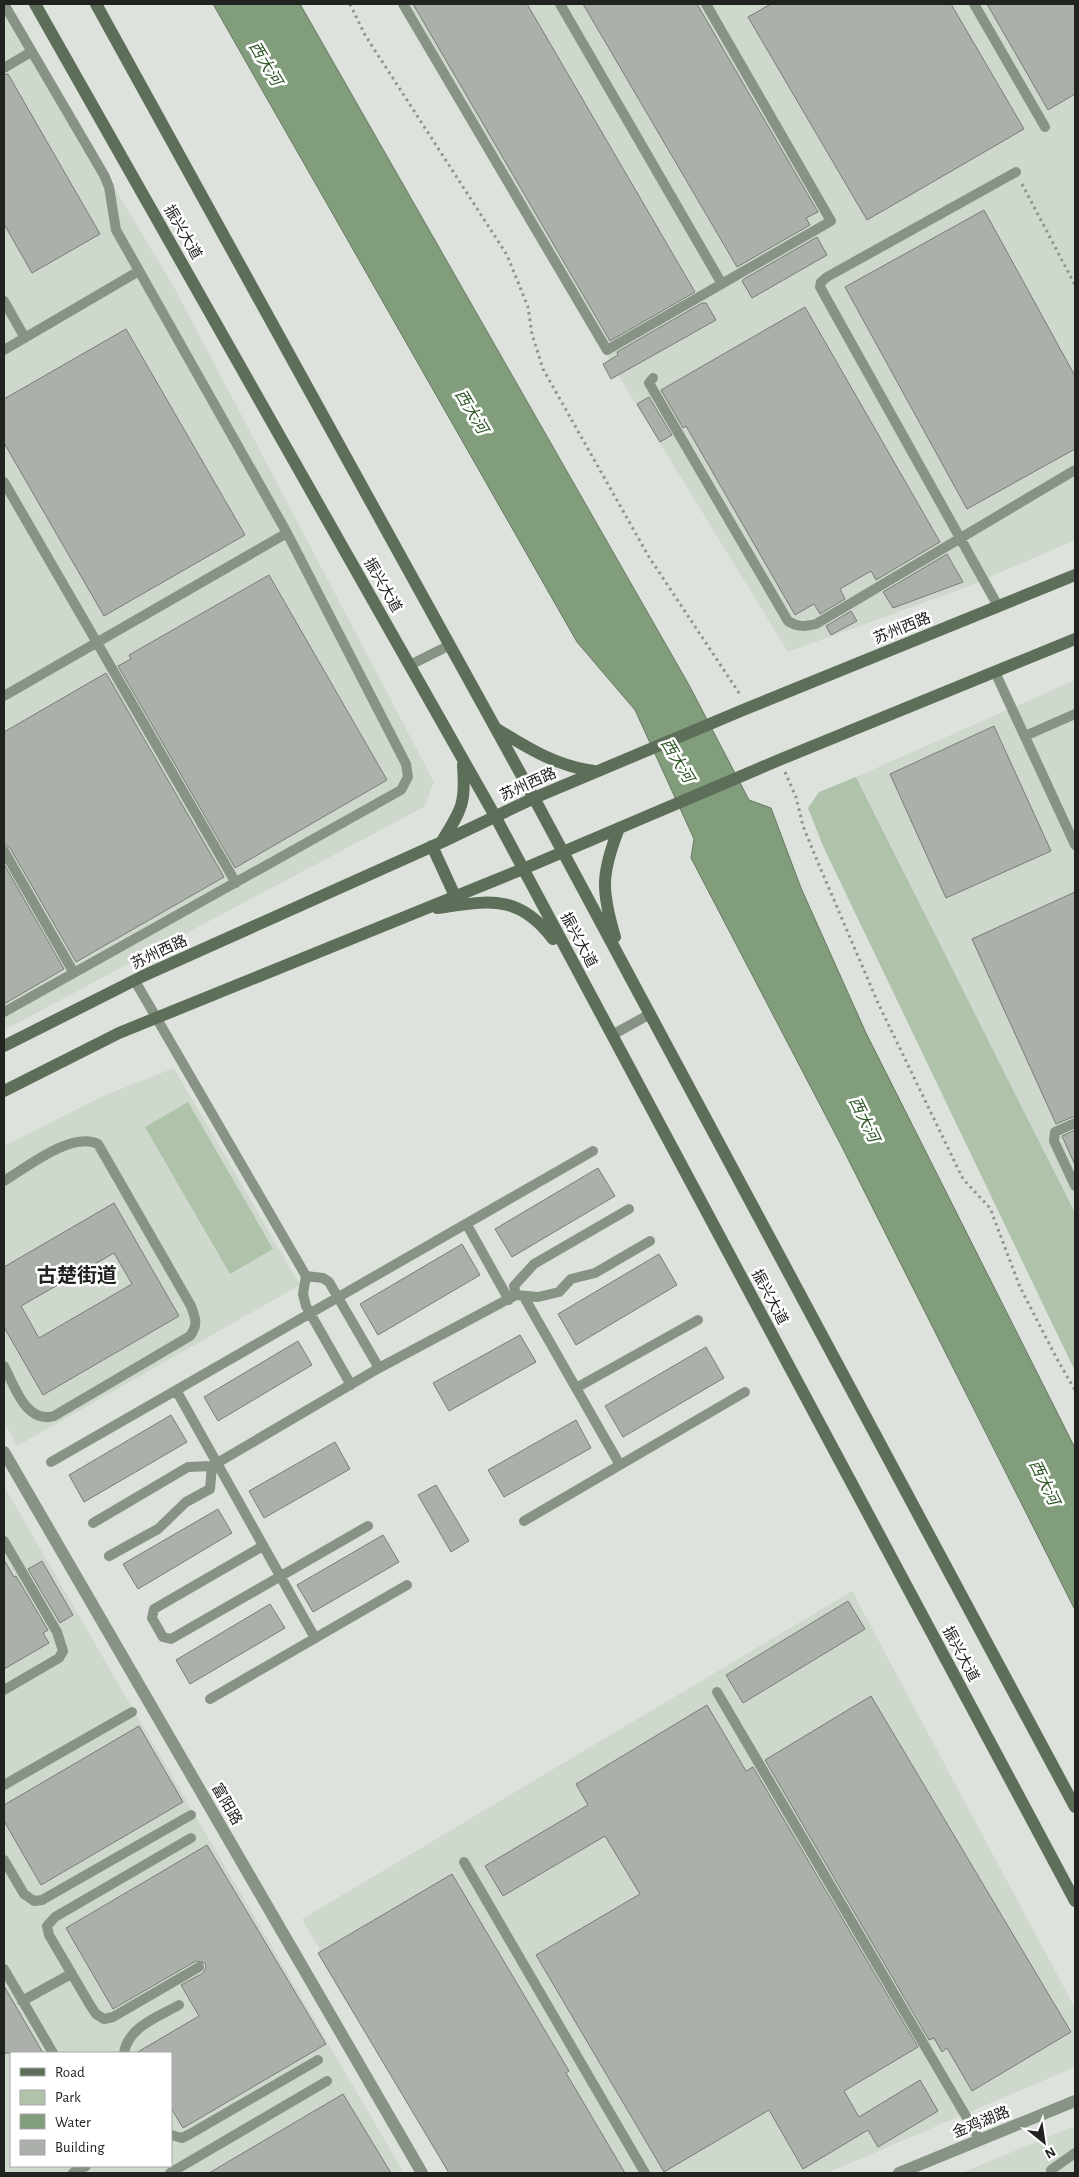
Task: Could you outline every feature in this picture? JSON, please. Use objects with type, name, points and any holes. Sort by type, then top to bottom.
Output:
[{"type":"main road","name":"振兴大道","points":[[35,4],[495,816],[1075,1901]]},
{"type":"main road","name":"振兴大道","points":[[96,4],[534,798],[1075,1806]]},
{"type":"main road","name":"苏州西路","points":[[4,1046],[135,981],[534,798],[1075,575]]},
{"type":"main road","points":[[4,1091],[119,1033],[523,869],[779,760],[1075,639]]},
{"type":"main road","points":[[495,728],[551,761],[573,768],[597,771]]},
{"type":"main road","points":[[455,896],[437,844],[461,810],[465,792],[463,760]]},
{"type":"main road","points":[[620,828],[609,854],[605,876],[604,902],[624,966]]},
{"type":"main road","points":[[417,911],[488,901],[511,906],[529,913],[540,922],[575,967]]},
{"type":"street","name":"富阳路","points":[[4,1452],[422,2173]]},
{"type":"street","name":"金鸡湖路","points":[[899,2173],[1075,2101]]},
{"type":"lane","points":[[4,4],[104,175],[116,230],[287,534],[406,764],[408,777],[401,790],[4,1012]]},
{"type":"lane","points":[[403,4],[607,350],[831,221],[706,4]]},
{"type":"lane","points":[[560,4],[722,284]]},
{"type":"lane","points":[[974,4],[1045,127]]},
{"type":"lane","points":[[4,68],[32,52]]},
{"type":"lane","points":[[998,606],[824,296],[820,282],[1016,172]]},
{"type":"lane","points":[[4,350],[139,271]]},
{"type":"lane","points":[[4,301],[25,338]]},
{"type":"lane","points":[[654,378],[649,383],[788,621],[794,625],[806,627],[816,624],[1075,470]]},
{"type":"lane","points":[[4,482],[236,883]]},
{"type":"lane","points":[[4,696],[287,534]]},
{"type":"lane","points":[[410,666],[450,645]]},
{"type":"lane","points":[[995,672],[1075,845]]},
{"type":"lane","points":[[1025,736],[1075,714]]},
{"type":"lane","points":[[4,851],[74,973]]},
{"type":"lane","points":[[135,981],[306,1276],[303,1294],[310,1313],[350,1385]]},
{"type":"lane","points":[[612,1035],[650,1014]]},
{"type":"lane","points":[[1075,1123],[1055,1132],[1054,1141],[1075,1186]]},
{"type":"lane","points":[[4,1366],[29,1410],[35,1416],[44,1419],[54,1416],[190,1336],[196,1327],[196,1319],[190,1306],[98,1144],[91,1140],[70,1142],[5,1178]]},
{"type":"lane","points":[[51,1462],[593,1151]]},
{"type":"lane","points":[[516,1298],[514,1286],[534,1264],[629,1210]]},
{"type":"lane","points":[[467,1224],[576,1388],[620,1465]]},
{"type":"lane","points":[[93,1523],[188,1468],[215,1465],[379,1368],[516,1298],[538,1297],[559,1292],[570,1279],[594,1273],[650,1241]]},
{"type":"lane","points":[[306,1276],[329,1282],[379,1368]]},
{"type":"lane","points":[[576,1388],[698,1320]]},
{"type":"lane","points":[[176,1390],[215,1465],[315,1638]]},
{"type":"lane","points":[[524,1521],[745,1392]]},
{"type":"lane","points":[[109,1556],[158,1529],[186,1502],[210,1489],[215,1465]]},
{"type":"lane","points":[[263,1546],[154,1609],[152,1618],[155,1626],[163,1636],[171,1639],[368,1526]]},
{"type":"lane","points":[[4,1541],[57,1632],[63,1651],[59,1658],[4,1690]]},
{"type":"lane","points":[[210,1699],[407,1585]]},
{"type":"lane","points":[[717,1692],[980,2140]]},
{"type":"lane","points":[[4,1785],[132,1712]]},
{"type":"lane","points":[[4,1860],[24,1894],[34,1901],[42,1900],[191,1815]]},
{"type":"lane","points":[[191,1838],[54,1917],[47,1926],[49,1935],[96,2014],[104,2019],[113,2017],[199,1967]]},
{"type":"lane","points":[[464,1862],[645,2173]]},
{"type":"lane","points":[[4,1970],[52,2052]]},
{"type":"lane","points":[[22,2001],[72,1974]]},
{"type":"lane","points":[[124,2052],[126,2041],[139,2027],[179,2005]]},
{"type":"lane","points":[[172,2135],[182,2138],[190,2134],[318,2060]]},
{"type":"lane","points":[[170,2173],[188,2169],[327,2081]]},
{"type":"lane","points":[[1052,2170],[1075,2153]]},
{"type":"lane","points":[[73,2173],[84,2167]]},
{"type":"path","points":[[350,4],[365,35],[507,255],[528,307],[532,334],[543,369],[649,557],[746,709]]},
{"type":"path","points":[[1016,172],[1075,285]]},
{"type":"path","points":[[779,760],[796,797],[803,826],[816,858],[882,1012],[963,1179],[990,1208],[1020,1287],[1075,1390]]},
{"type":"shaded area","points":[[4,4],[174,287],[434,782],[424,807],[4,1030]]},
{"type":"shaded area","points":[[398,4],[1075,4],[1075,540],[967,587],[788,652],[623,383]]},
{"type":"shaded area","points":[[1075,680],[1075,1213],[856,777]]},
{"type":"shaded area","points":[[174,1068],[300,1285],[17,1446],[4,1422],[4,1146],[103,1096]]},
{"type":"shaded area","points":[[4,1486],[130,1704],[404,2173],[4,2173]]},
{"type":"shaded area","points":[[852,1591],[1075,2008],[1075,2067],[827,2173],[449,2173],[302,1919]]},
{"type":"shaded area","points":[[1075,2126],[1075,2173],[961,2173]]},
{"type":"green space","points":[[856,777],[1075,1213],[1075,1371],[823,846],[808,808],[819,792]]},
{"type":"green space","points":[[188,1102],[273,1249],[230,1274],[145,1127]]},
{"type":"water","name":"西大河","points":[[213,4],[300,4],[689,685],[749,800],[771,808],[801,888],[866,1033],[1075,1448],[1075,1610],[840,1143],[691,858],[694,839],[635,710],[577,642]]},
{"type":"building","points":[[413,4],[527,4],[695,292],[610,341]]},
{"type":"building","points":[[583,4],[697,4],[818,212],[806,218],[810,225],[737,267]]},
{"type":"building","points":[[771,4],[951,4],[1024,129],[867,220],[748,17]]},
{"type":"building","points":[[987,4],[1075,4],[1075,94],[1048,110]]},
{"type":"building","points":[[8,74],[100,234],[32,273],[4,224],[4,75]]},
{"type":"building","points":[[984,210],[1075,376],[1075,449],[967,509],[845,287]]},
{"type":"building","points":[[817,237],[827,255],[752,298],[742,281],[744,279]]},
{"type":"building","points":[[702,303],[706,303],[716,320],[611,379],[603,364],[618,355],[617,352]]},
{"type":"building","points":[[805,307],[940,542],[876,580],[871,571],[840,589],[845,599],[820,614],[814,604],[795,615],[686,426],[683,428],[661,390]]},
{"type":"building","points":[[126,329],[245,535],[104,616],[4,443],[4,399]]},
{"type":"building","points":[[649,397],[672,435],[660,442],[637,404]]},
{"type":"building","points":[[947,554],[963,582],[893,608],[883,592]]},
{"type":"building","points":[[269,575],[387,780],[235,868],[118,666],[131,659],[129,655]]},
{"type":"building","points":[[851,611],[857,621],[831,635],[826,626]]},
{"type":"building","points":[[106,673],[224,877],[76,962],[10,848],[4,844],[4,732]]},
{"type":"building","points":[[994,726],[1051,851],[946,898],[890,774]]},
{"type":"building","points":[[4,864],[64,969],[4,1004]]},
{"type":"building","points":[[1075,892],[1075,1116],[1056,1124],[972,939]]},
{"type":"building","points":[[1075,1130],[1075,1165],[1062,1136]]},
{"type":"building","points":[[598,1168],[615,1196],[512,1257],[495,1229]]},
{"type":"building","points":[[114,1203],[179,1316],[43,1395],[4,1327],[4,1267]],"holes":[[[114,1253],[132,1284],[39,1338],[21,1306]]]},
{"type":"building","points":[[462,1244],[480,1275],[378,1335],[360,1304]]},
{"type":"building","points":[[659,1254],[677,1285],[576,1345],[558,1314]]},
{"type":"building","points":[[520,1335],[536,1362],[449,1411],[433,1383]]},
{"type":"building","points":[[298,1341],[312,1365],[218,1421],[204,1397]]},
{"type":"building","points":[[706,1347],[724,1378],[623,1437],[605,1406]]},
{"type":"building","points":[[171,1415],[187,1442],[84,1502],[69,1475]]},
{"type":"building","points":[[576,1420],[591,1448],[504,1497],[488,1470]]},
{"type":"building","points":[[335,1442],[350,1469],[264,1518],[249,1491]]},
{"type":"building","points":[[436,1485],[469,1541],[451,1552],[418,1495]]},
{"type":"building","points":[[218,1509],[232,1533],[138,1589],[123,1564]]},
{"type":"building","points":[[383,1535],[399,1562],[313,1612],[297,1585]]},
{"type":"building","points":[[4,1560],[14,1577],[16,1576],[48,1630],[43,1633],[49,1643],[4,1669]]},
{"type":"building","points":[[42,1561],[73,1615],[60,1623],[28,1569]]},
{"type":"building","points":[[848,1601],[865,1629],[743,1703],[726,1675]]},
{"type":"building","points":[[270,1604],[285,1628],[190,1684],[176,1660]]},
{"type":"building","points":[[871,1696],[1071,2032],[972,2091],[947,2048],[942,2052],[934,2038],[929,2040],[765,1760]]},
{"type":"building","points":[[707,1705],[746,1771],[753,1767],[918,2047],[844,2091],[859,2117],[920,2080],[938,2111],[878,2147],[868,2130],[803,2169],[769,2110],[664,2172],[536,1955],[640,1894],[605,1836],[503,1896],[485,1866],[588,1805],[576,1784]]},
{"type":"building","points":[[139,1726],[183,1802],[41,1885],[4,1821],[4,1805]]},
{"type":"building","points":[[207,1845],[326,2044],[183,2128],[172,2110],[172,2052],[138,2052],[199,2016],[181,1985],[203,1973],[206,1967],[205,1963],[196,1961],[113,2009],[66,1928]]},
{"type":"building","points":[[452,1874],[569,2071],[566,2073],[625,2173],[449,2173],[318,1953]]},
{"type":"building","points":[[4,1986],[42,2052],[4,2053]]},
{"type":"building","points":[[343,2094],[391,2173],[209,2173]]},
{"type":"district","name":"古楚街道","points":[[77,1275]]}]
